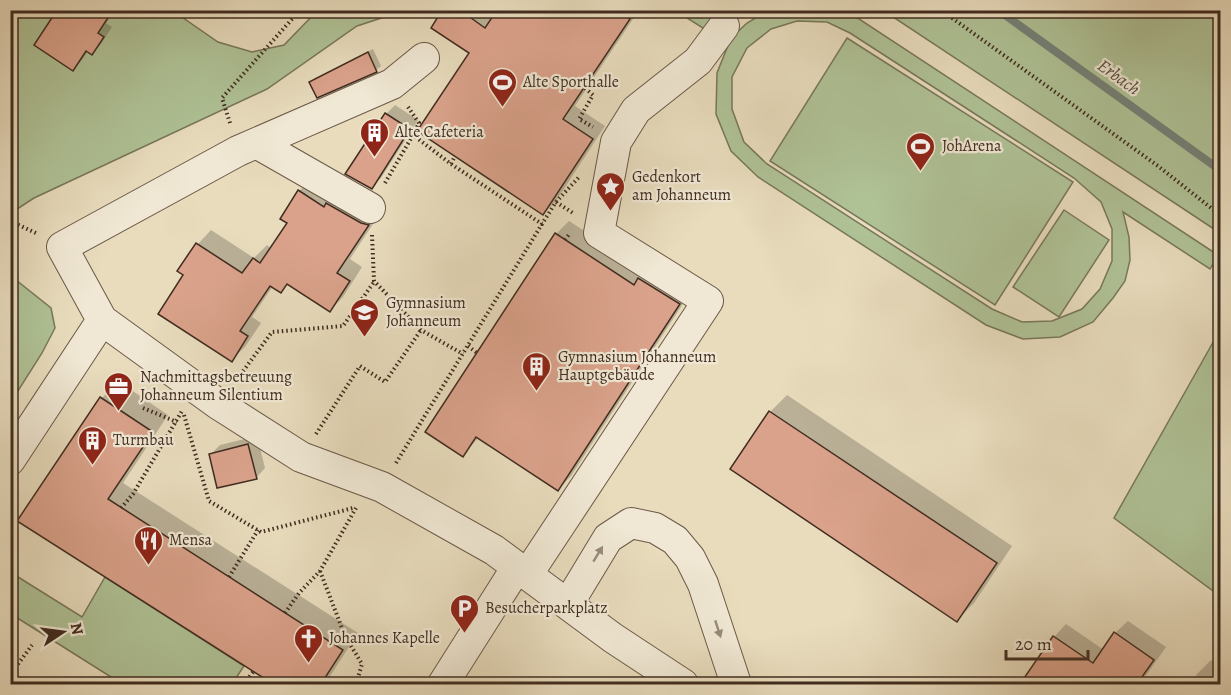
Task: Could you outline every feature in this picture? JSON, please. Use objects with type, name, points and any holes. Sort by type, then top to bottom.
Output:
[{"type":"street","points":[[443,684],[708,301],[599,233],[616,142],[636,110],[698,62],[724,26]]},
{"type":"street","points":[[424,58],[392,84],[248,147],[62,247],[102,320],[199,400],[301,457],[377,485],[494,550],[613,638],[683,684]]},
{"type":"street","points":[[248,147],[370,208]]},
{"type":"street","points":[[10,460],[102,320]]},
{"type":"street","points":[[568,604],[608,538],[632,523],[655,528],[675,540],[690,558],[703,584],[736,684]]},
{"type":"path","points":[[248,147],[222,98],[300,10]]},
{"type":"path","points":[[941,10],[1158,166],[1221,215]]},
{"type":"path","points":[[585,88],[593,95],[579,119],[616,142]]},
{"type":"path","points":[[121,508],[133,494],[177,422],[272,332],[343,326],[374,281],[370,208],[409,137],[413,135],[451,164],[542,224]]},
{"type":"path","points":[[451,164],[455,156]]},
{"type":"path","points":[[285,613],[299,593],[320,571],[356,507],[377,485],[463,354],[556,202],[572,183]]},
{"type":"path","points":[[556,202],[599,233]]},
{"type":"path","points":[[374,281],[421,330],[463,354]]},
{"type":"path","points":[[301,457],[360,366],[385,382],[421,330]]},
{"type":"path","points":[[468,346],[477,352]]},
{"type":"path","points":[[199,400],[208,501],[261,532],[356,507]]},
{"type":"path","points":[[143,408],[177,422]]},
{"type":"path","points":[[230,578],[258,530]]},
{"type":"path","points":[[320,571],[345,636],[362,664],[356,684]]},
{"type":"path","points":[[10,675],[32,645]]},
{"type":"path","points":[[244,684],[253,672]]},
{"type":"green space","points":[[11,11],[173,11],[218,42],[252,52],[284,45],[317,11],[403,11],[357,26],[267,89],[34,198],[11,213]]},
{"type":"green space","points":[[676,11],[719,11],[706,30]]},
{"type":"green space","points":[[772,11],[847,11],[1218,255],[1210,269],[1123,212],[1129,237],[1130,260],[1125,281],[1093,322],[1060,337],[1023,339],[986,325],[758,177],[731,151],[716,114],[717,73],[731,38],[747,23]],"holes":[[[797,21],[827,22],[850,33],[1074,178],[1101,202],[1112,229],[1112,261],[1100,289],[1082,309],[1052,321],[1022,322],[992,309],[767,164],[744,142],[732,109],[732,77],[747,48],[771,29]]]},
{"type":"green space","points":[[884,11],[1220,11],[1220,233]]},
{"type":"green space","name":"JohArena","points":[[847,38],[1073,182],[995,305],[770,161]]},
{"type":"green space","points":[[1064,210],[1109,240],[1059,317],[1013,287]]},
{"type":"green space","points":[[11,276],[51,308],[55,328],[11,402]]},
{"type":"green space","points":[[1220,330],[1220,596],[1114,518]]},
{"type":"green space","points":[[10,572],[82,617],[105,577],[244,666],[232,684],[122,684],[11,614]]},
{"type":"building","points":[[57,10],[113,10],[98,33],[104,37],[92,55],[86,51],[73,71],[34,45]]},
{"type":"building","points":[[442,10],[460,10],[485,28],[497,10],[617,10],[630,19],[563,119],[593,139],[543,215],[417,131],[469,53],[431,28]]},
{"type":"building","points":[[368,52],[377,72],[317,98],[309,82]]},
{"type":"building","name":"Alte Cafeteria","points":[[385,113],[410,129],[372,189],[345,174]]},
{"type":"building","points":[[298,190],[324,207],[326,203],[361,223],[369,225],[337,273],[350,281],[330,312],[287,284],[281,293],[270,286],[240,331],[248,336],[232,362],[158,314],[183,275],[177,271],[196,243],[242,273],[253,258],[260,263],[287,223],[280,219]]},
{"type":"building","name":"Gymnasium Johanneum Hauptgebäude","points":[[555,233],[634,285],[638,278],[680,304],[558,491],[476,437],[463,457],[425,432]]},
{"type":"building","points":[[100,397],[153,432],[108,499],[343,650],[321,684],[273,684],[17,521]]},
{"type":"building","points":[[769,411],[997,563],[957,622],[730,469]]},
{"type":"building","points":[[248,444],[257,479],[217,488],[209,454]]},
{"type":"building","points":[[1114,632],[1154,660],[1137,684],[1020,684],[1053,636],[1093,663]]},
{"type":"waterway","name":"Erbach","points":[[998,10],[1220,170]]},
{"type":"place","name":"Alte Sporthalle","points":[[502,108]]},
{"type":"place","name":"Alte Cafeteria","points":[[374,158]]},
{"type":"place","name":"JohArena","points":[[921,172]]},
{"type":"place","name":"Gedenkort am Johanneum","points":[[611,212]]},
{"type":"place","name":"Gymnasium Johanneum","points":[[365,338]]},
{"type":"place","name":"Gymnasium Johanneum Hauptgebäude","points":[[537,392]]},
{"type":"place","name":"Nachmittagsbetreuung Johanneum Silentium","points":[[119,412]]},
{"type":"place","name":"Turmbau","points":[[92,466]]},
{"type":"place","name":"Mensa","points":[[148,566]]},
{"type":"place","name":"Besucherparkplatz","points":[[464,634]]},
{"type":"place","name":"Johannes Kapelle","points":[[308,664]]}]
